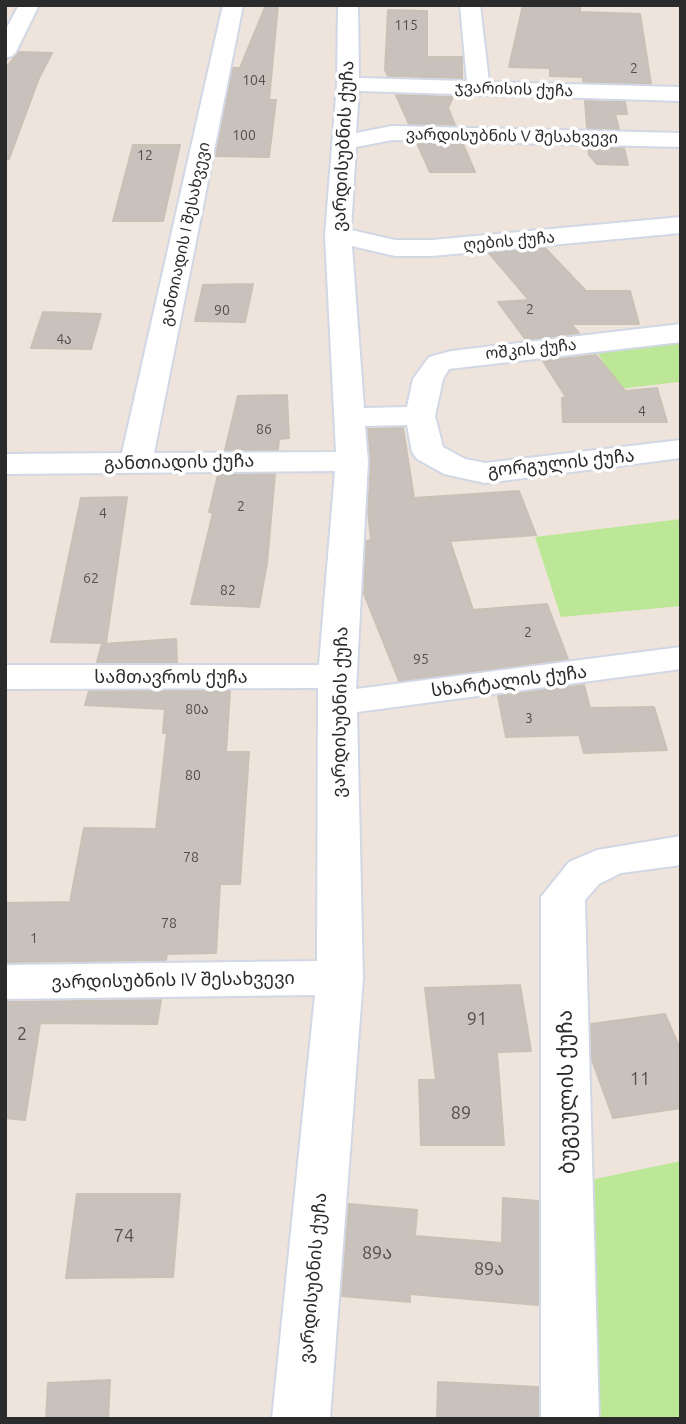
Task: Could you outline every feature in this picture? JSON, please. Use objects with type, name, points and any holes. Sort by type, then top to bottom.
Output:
[{"type":"street","points":[[5,52],[29,5]]},
{"type":"street","name":"განთიადის I შესახვევი","points":[[136,462],[233,5]]},
{"type":"street","name":"ვარდისუბნის ქუჩა","points":[[301,1419],[340,978],[337,689],[352,461],[338,235],[348,84],[348,5]]},
{"type":"street","points":[[470,5],[479,88]]},
{"type":"street","name":"ჯვარისის ქუჩა","points":[[348,84],[681,94]]},
{"type":"street","name":"ვარდისუბნის V შესახვევი","points":[[345,142],[391,134],[681,140]]},
{"type":"street","name":"ღების ქუჩა","points":[[338,235],[395,248],[432,248],[681,226]]},
{"type":"street","name":"ოშკის ქუჩა","points":[[421,416],[428,379],[439,363],[461,357],[681,333]]},
{"type":"street","points":[[348,417],[421,416]]},
{"type":"street","name":"გორგულის ქუჩა","points":[[421,416],[428,452],[455,467],[485,473],[681,449]]},
{"type":"street","name":"განთიადის ქუჩა","points":[[5,464],[352,461]]},
{"type":"street","name":"სხარტალის ქუჩა","points":[[337,689],[681,658]]},
{"type":"street","name":"სამთავროს ქუჩა","points":[[5,677],[337,689]]},
{"type":"street","name":"ბუგეულის ქუჩა","points":[[570,1419],[563,897],[584,873],[612,860],[681,850]]},
{"type":"street","name":"ვარდისუბნის IV შესახვევი","points":[[5,982],[340,978]]},
{"type":"green space","points":[[681,340],[681,386],[678,382],[619,389],[596,350]]},
{"type":"green space","points":[[681,519],[681,606],[561,617],[535,537]]},
{"type":"green space","points":[[681,1161],[681,1419],[600,1419],[590,1180]]},
{"type":"building","points":[[266,5],[278,5],[269,100],[276,100],[269,157],[216,156],[233,68],[240,68]]},
{"type":"building","points":[[523,5],[564,5],[580,7],[580,12],[640,14],[651,84],[583,82],[583,77],[550,76],[550,68],[509,67]]},
{"type":"building","points":[[388,10],[427,11],[427,57],[462,57],[462,78],[388,76],[385,70]]},
{"type":"building","points":[[19,52],[52,53],[39,78],[9,159],[5,159],[5,69]]},
{"type":"building","points":[[396,95],[453,97],[448,108],[455,125],[409,124]]},
{"type":"building","points":[[585,101],[625,102],[627,114],[615,114],[619,129],[587,128]]},
{"type":"building","points":[[417,143],[463,144],[475,172],[430,172]]},
{"type":"building","points":[[133,145],[180,145],[163,221],[113,221]]},
{"type":"building","points":[[588,147],[624,148],[628,165],[597,164],[589,155]]},
{"type":"building","points":[[545,248],[586,291],[630,291],[639,324],[571,324],[579,333],[526,340],[498,302],[529,300],[489,253]]},
{"type":"building","points":[[253,284],[245,322],[195,321],[203,285]]},
{"type":"building","points":[[43,312],[101,314],[91,349],[31,348]]},
{"type":"building","points":[[596,355],[625,391],[657,388],[667,422],[563,422],[562,398],[566,397],[543,361]]},
{"type":"building","points":[[287,395],[289,438],[279,439],[278,450],[225,450],[238,396]]},
{"type":"building","points":[[403,428],[414,498],[519,491],[536,535],[450,541],[473,610],[547,604],[568,659],[399,681],[364,594],[366,541],[371,540],[368,512],[371,461],[368,429]]},
{"type":"building","points":[[275,474],[267,563],[259,607],[191,604],[213,513],[209,512],[218,475]]},
{"type":"building","points":[[127,497],[106,643],[51,642],[81,498]]},
{"type":"building","points":[[176,639],[177,662],[97,662],[102,644]]},
{"type":"building","points":[[584,685],[590,708],[654,707],[667,750],[584,753],[579,735],[506,737],[498,696]]},
{"type":"building","points":[[89,691],[230,691],[226,752],[249,752],[240,884],[220,884],[216,953],[167,954],[166,960],[5,962],[5,903],[70,902],[84,828],[156,829],[167,733],[163,733],[165,709],[85,705]]},
{"type":"building","points":[[520,985],[531,1051],[497,1052],[504,1145],[421,1145],[419,1080],[436,1080],[425,988]]},
{"type":"building","points":[[161,1000],[157,1024],[40,1023],[25,1120],[5,1118],[5,1002]]},
{"type":"building","points":[[665,1014],[681,1051],[681,1108],[613,1118],[592,1060],[591,1024]]},
{"type":"building","points":[[77,1194],[180,1194],[173,1277],[66,1278]]},
{"type":"building","points":[[503,1198],[538,1201],[538,1305],[410,1294],[410,1302],[342,1296],[349,1204],[417,1210],[415,1236],[502,1243]]},
{"type":"building","points":[[110,1380],[108,1419],[46,1419],[48,1383]]},
{"type":"building","points":[[438,1382],[538,1387],[538,1419],[437,1419]]}]
